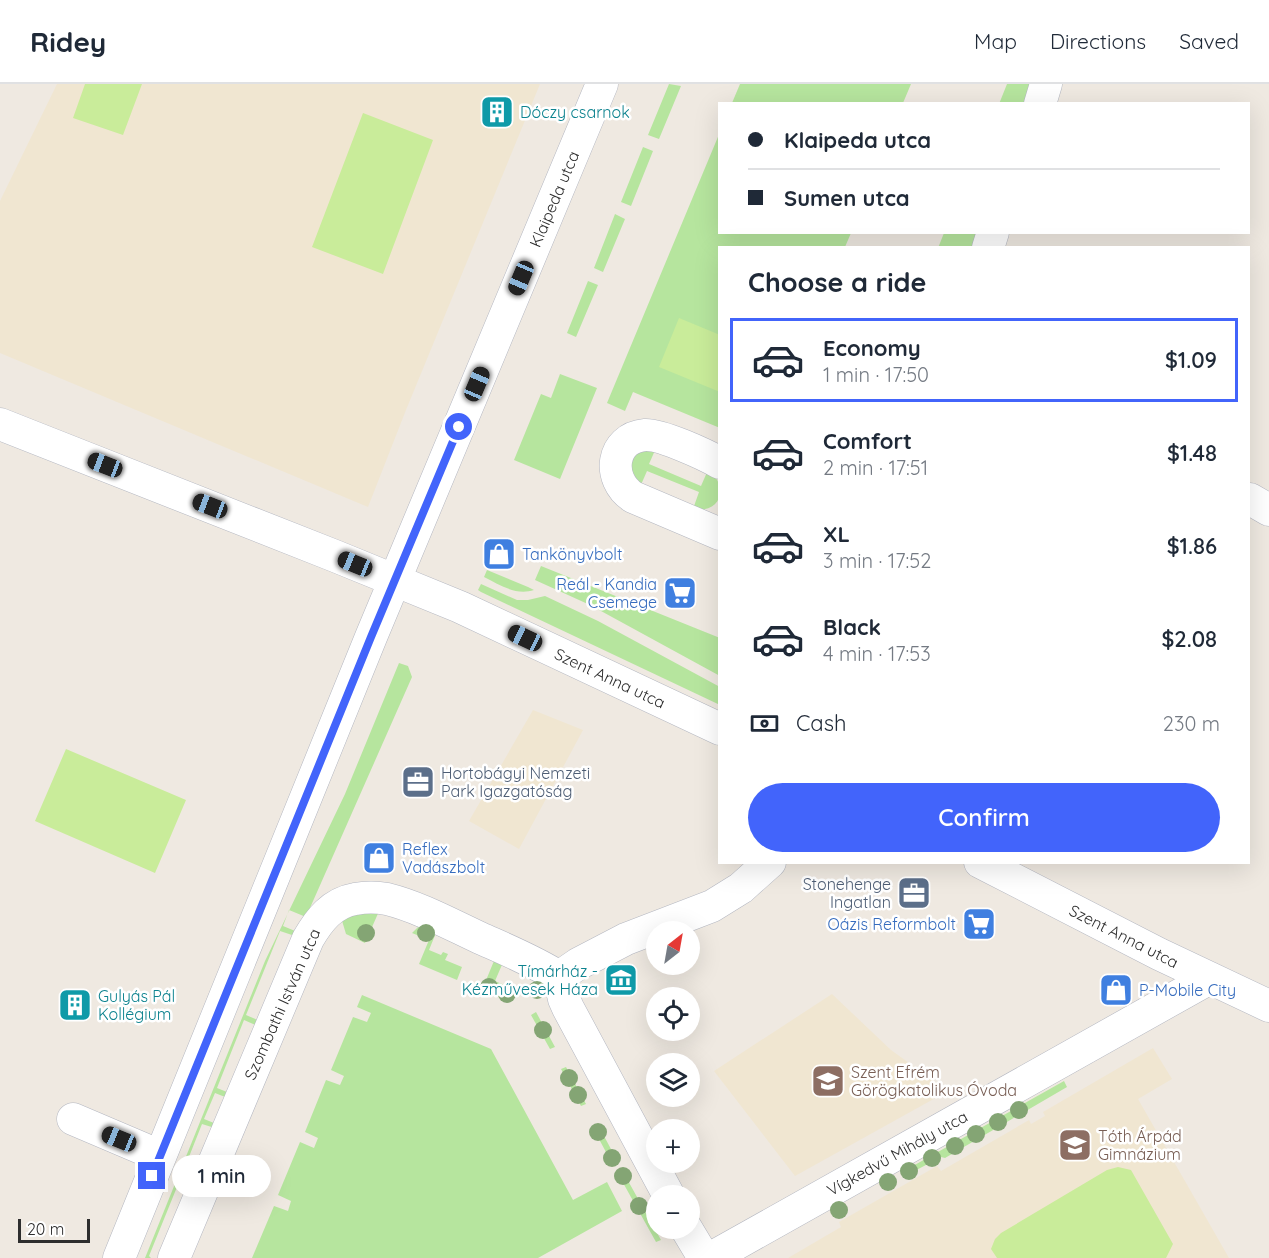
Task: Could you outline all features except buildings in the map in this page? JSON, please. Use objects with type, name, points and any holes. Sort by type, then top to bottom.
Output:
[{"type":"street","name":"Klaipeda utca","points":[[119,1258],[394,580],[602,84]]},
{"type":"street","points":[[1041,102],[1046,84]]},
{"type":"street","name":"Szent Anna utca","points":[[0,424],[470,612],[718,728]]},
{"type":"street","points":[[718,462],[660,437],[647,435],[635,437],[625,445],[616,465],[616,479],[633,497],[718,532]]},
{"type":"street","points":[[1250,499],[1269,510]]},
{"type":"street","points":[[663,1185],[568,1008],[559,977],[578,964],[626,939],[712,906],[741,888],[768,864]]},
{"type":"street","name":"Szent Anna utca","points":[[984,864],[1269,1006]]},
{"type":"street","name":"Szombathi István utca","points":[[174,1258],[308,939],[318,922],[333,908],[357,898],[378,897],[399,902],[464,930],[559,977]]},
{"type":"street","name":"Vígkedvű Mihály utca","points":[[711,1258],[1210,978]]},
{"type":"street","points":[[73,1119],[160,1156]]},
{"type":"street","points":[[693,1239],[704,1258]]},
{"type":"shaded area","points":[[57,84],[540,84],[368,507],[0,353],[0,201]]},
{"type":"shaded area","points":[[533,710],[583,730],[519,849],[469,821]]},
{"type":"shaded area","name":"Szent Efrém Görögkatolikus Óvoda","points":[[832,994],[891,1050],[948,1091],[795,1176],[714,1071]]},
{"type":"shaded area","name":"Tóth Árpád Gimnázium","points":[[1153,1048],[1172,1079],[1138,1099],[1229,1258],[788,1258],[841,1227],[839,1222],[937,1166],[941,1171],[1029,1120],[1031,1124],[1045,1116],[1043,1112]]},
{"type":"green space","points":[[85,84],[142,84],[123,135],[73,118]]},
{"type":"green space","points":[[669,84],[681,86],[659,139],[648,135]]},
{"type":"green space","points":[[740,84],[911,84],[903,102],[732,102]]},
{"type":"green space","points":[[1007,84],[1035,84],[1028,102],[1000,102]]},
{"type":"green space","points":[[363,113],[433,140],[383,274],[312,247]]},
{"type":"green space","points":[[718,137],[718,234],[851,234],[845,246],[718,246],[718,427],[633,392],[625,411],[607,403]]},
{"type":"green space","points":[[643,147],[653,151],[631,206],[621,202]]},
{"type":"green space","points":[[615,214],[625,219],[603,272],[594,268]]},
{"type":"green space","points":[[944,234],[982,234],[976,246],[939,246]]},
{"type":"green space","points":[[588,281],[598,285],[576,337],[567,333]]},
{"type":"green space","points":[[679,318],[718,334],[718,391],[659,367]]},
{"type":"green space","points":[[560,374],[597,388],[560,479],[514,460],[541,394],[551,398]]},
{"type":"green space","points":[[656,448],[649,464],[701,486],[708,470],[718,482],[716,503],[703,509],[693,509],[699,492],[647,471],[640,487],[631,479],[630,457],[633,453]]},
{"type":"green space","points":[[541,566],[718,637],[718,675],[590,605],[535,580]]},
{"type":"green space","points":[[487,570],[534,590],[521,592],[502,586],[484,577]]},
{"type":"green space","points":[[481,584],[517,600],[545,596],[598,621],[718,686],[718,704],[481,592],[478,590]]},
{"type":"green space","points":[[399,663],[408,666],[412,677],[306,917],[289,910],[345,794]]},
{"type":"green space","points":[[66,749],[186,800],[155,873],[35,821]]},
{"type":"green space","points":[[380,909],[365,943],[346,934],[340,914]]},
{"type":"green space","points":[[287,914],[283,926],[300,933],[298,937],[280,931],[246,1015],[262,1022],[260,1027],[244,1020],[217,1088],[232,1094],[230,1099],[215,1093],[204,1119],[219,1125],[218,1129],[202,1124],[179,1182],[192,1189],[191,1193],[177,1187],[149,1256],[151,1258],[145,1258],[265,961]]},
{"type":"green space","points":[[419,926],[438,928],[429,950],[441,955],[443,952],[448,954],[445,960],[462,967],[457,980],[419,964],[429,940],[412,933]]},
{"type":"green space","points":[[496,956],[504,960],[495,981],[518,991],[511,998],[501,998],[482,990]]},
{"type":"green space","points":[[362,995],[491,1049],[573,1200],[607,1182],[622,1211],[538,1258],[252,1258],[274,1206],[288,1211],[291,1201],[278,1195],[300,1142],[314,1148],[318,1138],[305,1132],[326,1080],[340,1085],[344,1076],[331,1070],[353,1017],[367,1022],[371,1013],[357,1007]]},
{"type":"green space","points":[[536,1012],[555,1047],[550,1049],[531,1015]]},
{"type":"green space","points":[[566,1067],[586,1104],[581,1106],[561,1069]]},
{"type":"green space","points":[[1064,1081],[1067,1087],[945,1158],[941,1157],[907,1175],[904,1171]]},
{"type":"green space","points":[[598,1125],[618,1162],[613,1165],[593,1128]]},
{"type":"green space","points":[[1118,1167],[1131,1170],[1173,1244],[1166,1258],[997,1258],[991,1249],[995,1239],[1001,1233],[1107,1170]]},
{"type":"green space","points":[[622,1170],[646,1213],[646,1224],[617,1172]]},
{"type":"place","name":"Dóczy csarnok","points":[[497,112]]},
{"type":"place","name":"Tankönyvbolt","points":[[499,554]]},
{"type":"place","name":"Reál - Kandia Csemege","points":[[680,593]]},
{"type":"place","name":"Hortobágyi Nemzeti Park Igazgatóság","points":[[418,782]]},
{"type":"place","name":"Reflex Vadászbolt","points":[[379,858]]},
{"type":"place","name":"Stonehenge Ingatlan","points":[[914,893]]},
{"type":"place","name":"Oázis Reformbolt","points":[[979,924]]},
{"type":"place","name":"Tímárház - Kézművesek Háza","points":[[621,980]]},
{"type":"place","name":"P-Mobile City","points":[[1116,990]]},
{"type":"place","name":"Gulyás Pál Kollégium","points":[[75,1005]]},
{"type":"place","name":"Szent Efrém Görögkatolikus Óvoda","points":[[828,1081]]},
{"type":"place","name":"Tóth Árpád Gimnázium","points":[[1075,1145]]},
{"type":"route","points":[[152,1176],[459,427]]}]
